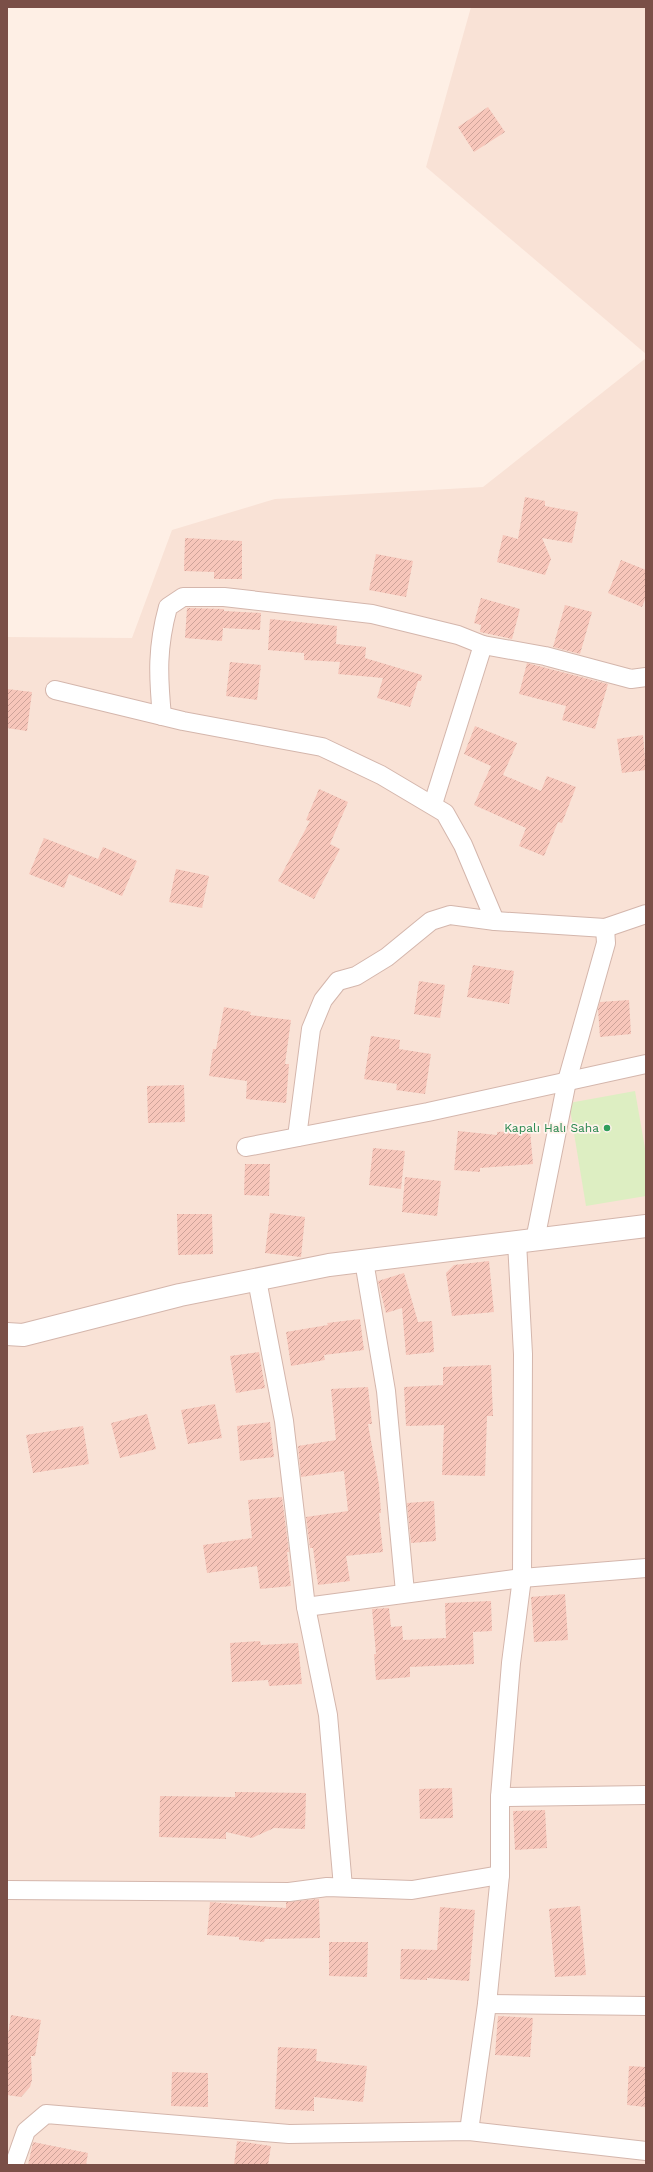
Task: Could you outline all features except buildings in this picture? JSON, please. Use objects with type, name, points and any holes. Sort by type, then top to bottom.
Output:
[{"type":"street","points":[[162,716],[158,673],[162,631],[168,607],[182,597],[224,597],[372,614],[458,635],[483,645],[545,656],[631,679],[646,677]]},
{"type":"street","points":[[433,804],[483,645]]},
{"type":"street","points":[[55,690],[162,716],[322,747],[381,775],[433,804],[446,814],[463,845],[495,921]]},
{"type":"street","points":[[297,1137],[311,1029],[323,1000],[338,981],[356,976],[387,957],[431,920],[450,915],[495,921],[605,928],[646,914]]},
{"type":"street","points":[[469,2131],[487,2004],[500,1875],[500,1797],[511,1663],[522,1578],[523,1354],[526,1241],[567,1081],[606,944],[605,928]]},
{"type":"street","points":[[246,1147],[428,1112],[646,1064]]},
{"type":"street","points":[[7,1334],[23,1335],[180,1295],[329,1265],[646,1226]]},
{"type":"street","points":[[364,1261],[386,1391],[405,1592]]},
{"type":"street","points":[[257,1280],[284,1421],[306,1607],[328,1715],[343,1888]]},
{"type":"street","points":[[306,1607],[405,1592],[522,1578],[646,1568]]},
{"type":"street","points":[[500,1797],[646,1795]]},
{"type":"street","points":[[7,1890],[289,1892],[327,1887],[412,1890],[500,1875]]},
{"type":"street","points":[[487,2004],[646,2006]]},
{"type":"street","points":[[14,2165],[26,2132],[46,2114],[289,2134],[469,2131],[646,2151]]},
{"type":"shaded area","points":[[471,7],[646,7],[646,354],[426,167]]},
{"type":"shaded area","points":[[646,358],[646,2165],[7,2165],[7,637],[132,638],[172,530],[275,499],[483,487]]},
{"type":"green space","name":"Kapalı Halı Saha","points":[[635,1091],[646,1154],[646,1196],[586,1206],[569,1103]]},
{"type":"place","name":"Kapalı Halı Saha","points":[[607,1128]]}]
